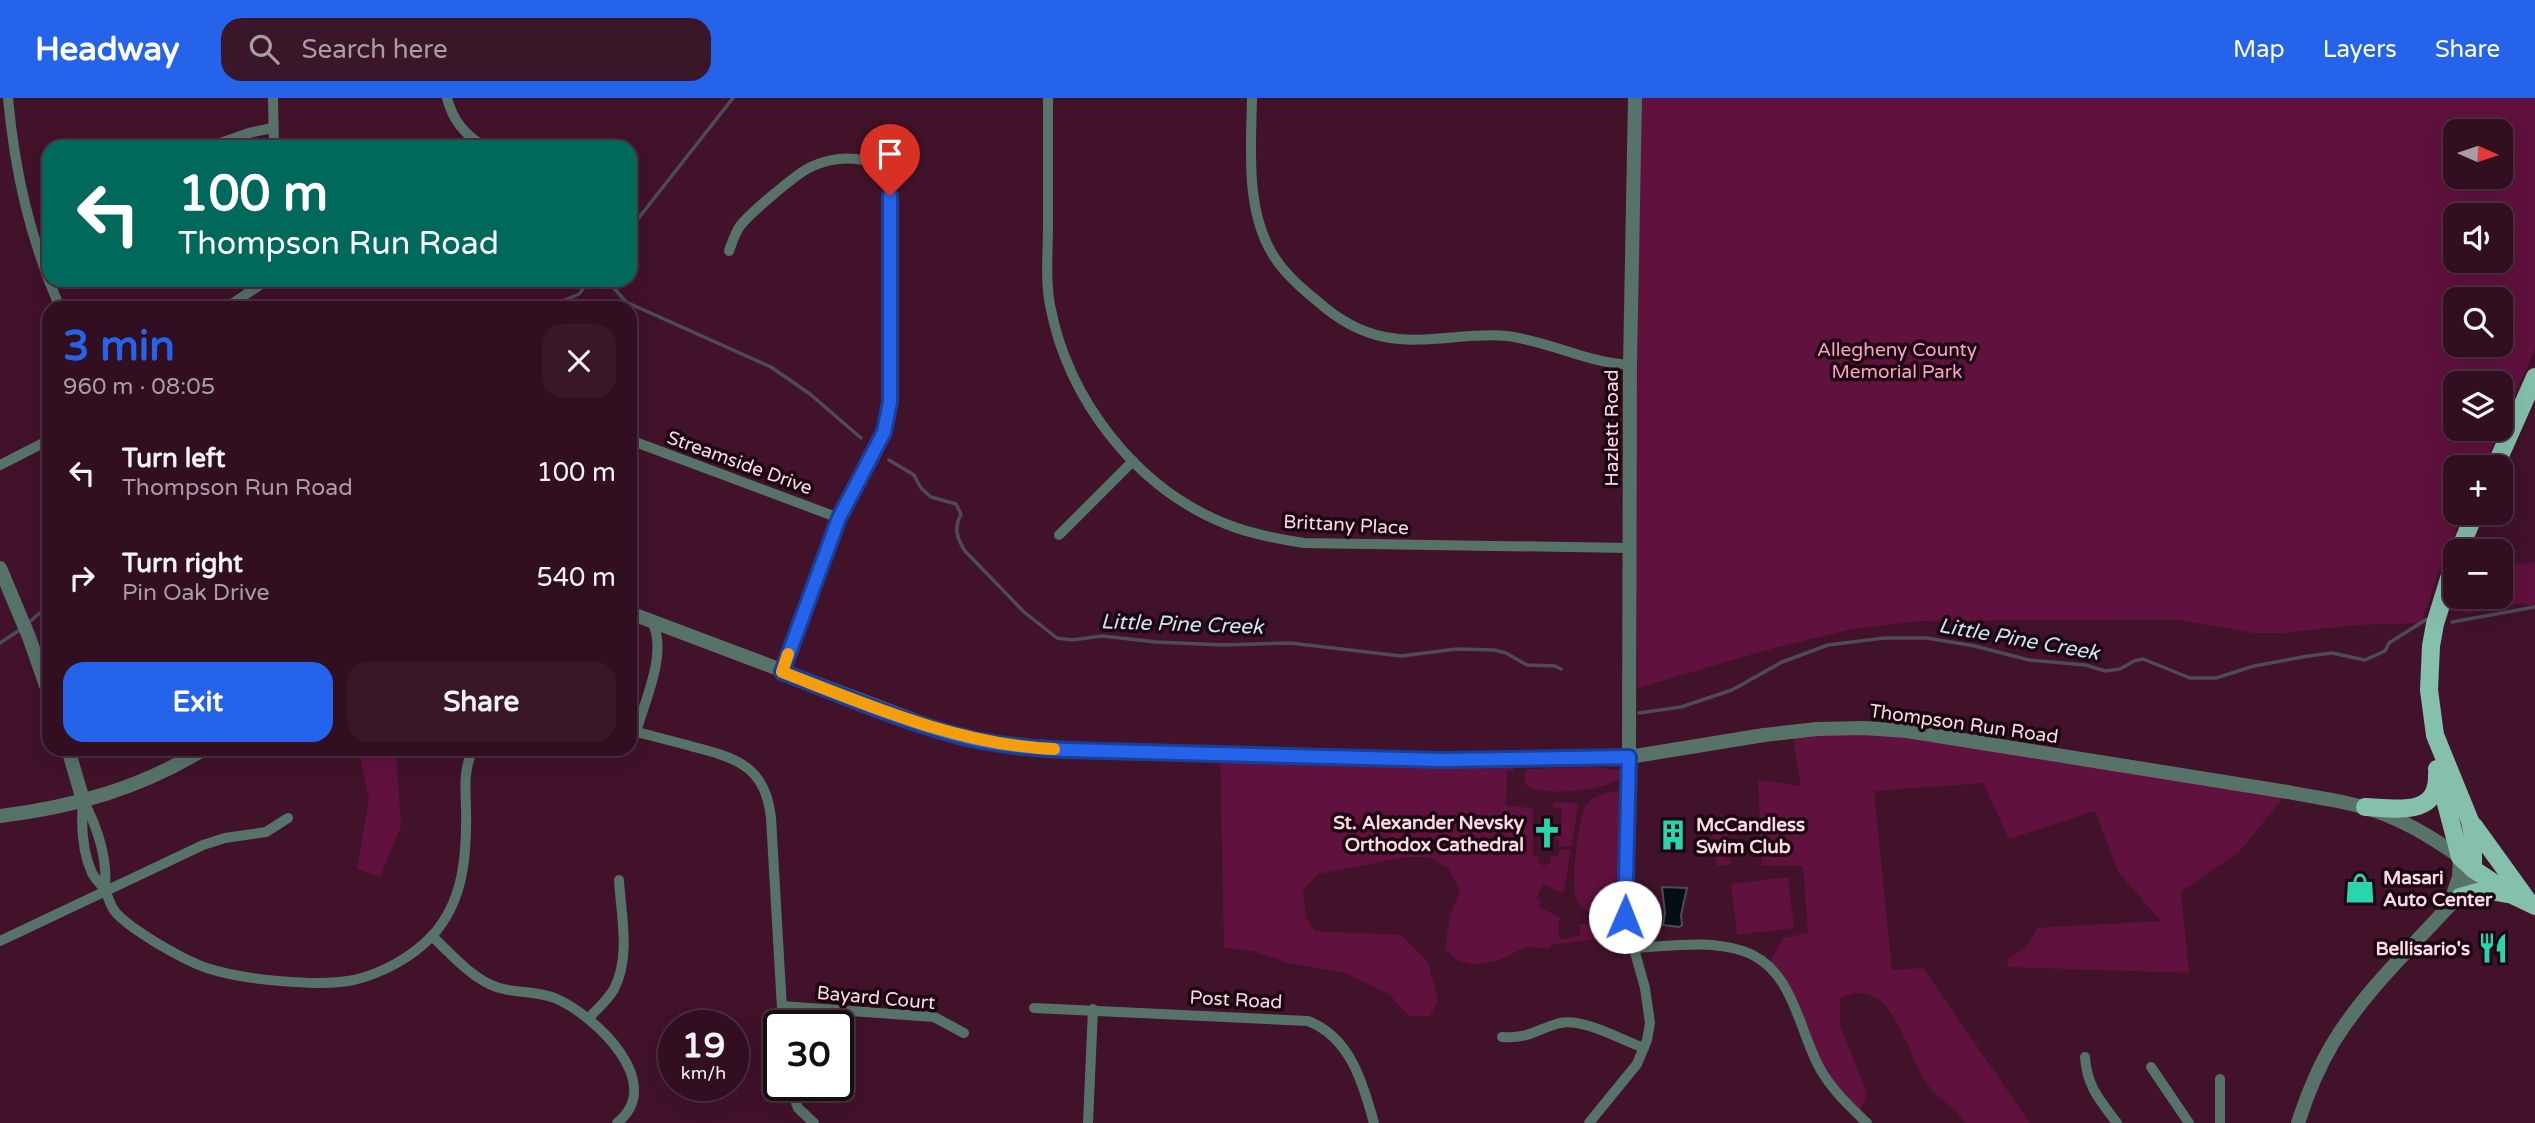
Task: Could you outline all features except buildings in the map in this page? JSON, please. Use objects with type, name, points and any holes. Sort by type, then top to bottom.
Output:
[{"type":"main road","points":[[2500,455],[2535,377]]},
{"type":"main road","points":[[2443,593],[2431,646],[2430,690],[2435,735],[2470,821],[2473,837],[2469,862]]},
{"type":"main road","points":[[2435,735],[2432,749],[2437,768],[2469,862],[2525,899]]},
{"type":"main road","points":[[2365,807],[2420,806],[2435,792],[2437,768]]},
{"type":"main road","points":[[2470,821],[2525,899]]},
{"type":"main road","points":[[2455,902],[2479,891],[2493,890],[2525,899]]},
{"type":"street","points":[[8,98],[19,186],[42,264]]},
{"type":"street","points":[[272,98],[273,140]]},
{"type":"street","points":[[447,98],[452,114],[462,130],[476,140]]},
{"type":"street","name":"Brittany Place","points":[[1048,98],[1048,284],[1055,326],[1069,368],[1086,400],[1113,440],[1162,486],[1206,514],[1244,530],[1276,539],[1323,544],[1630,548]]},
{"type":"street","points":[[1252,98],[1254,192],[1263,234],[1274,257],[1285,271],[1333,315],[1354,327],[1385,337],[1409,339],[1509,336],[1605,363],[1630,365]]},
{"type":"street","name":"Hazlett Road","points":[[1629,757],[1630,365],[1635,98]]},
{"type":"street","points":[[229,140],[272,128]]},
{"type":"street","points":[[729,251],[742,224],[801,173],[815,166],[830,162],[869,160],[885,149],[895,147],[899,149],[902,159],[890,187]]},
{"type":"street","points":[[782,672],[839,518],[884,432],[889,412],[890,187],[884,172],[869,160]]},
{"type":"street","points":[[38,254],[42,252]]},
{"type":"street","points":[[236,301],[257,287]]},
{"type":"street","name":"Streamside Drive","points":[[637,443],[839,518]]},
{"type":"street","points":[[0,465],[42,444]]},
{"type":"street","points":[[1059,535],[1133,461]]},
{"type":"street","points":[[0,568],[42,674]]},
{"type":"street","name":"Thompson Run Road","points":[[637,616],[935,728],[1019,747],[1441,760],[1629,757],[1792,732],[1887,730],[2288,792],[2365,807],[2420,831],[2469,862]]},
{"type":"street","points":[[652,622],[659,651]]},
{"type":"street","points":[[637,719],[659,651],[668,641],[684,634]]},
{"type":"street","points":[[637,732],[729,756],[745,765],[763,786],[770,806],[782,1010]]},
{"type":"street","points":[[70,756],[83,800],[80,825],[92,873],[117,914],[180,955],[212,970],[323,983],[355,979],[394,964],[432,936],[453,903],[464,870],[466,774],[471,756]]},
{"type":"street","points":[[0,816],[83,800],[143,782],[191,756]]},
{"type":"street","points":[[1589,1123],[1631,1072],[1644,1048],[1648,1032],[1649,1015],[1636,948],[1625,917],[1629,757]]},
{"type":"street","points":[[0,941],[210,842],[266,832],[288,818]]},
{"type":"street","points":[[2298,1123],[2322,1063],[2345,1026],[2380,982],[2469,884],[2469,862]]},
{"type":"street","points":[[589,1018],[610,994],[620,972],[623,949],[620,880]]},
{"type":"street","points":[[432,936],[463,966],[485,982],[504,990],[549,996],[568,1004],[589,1018],[621,1053],[632,1076],[632,1099],[617,1123]]},
{"type":"street","points":[[1636,948],[1691,944],[1721,947],[1743,951],[1762,961],[1791,998],[1826,1078],[1844,1102],[1867,1123]]},
{"type":"street","name":"Bayard Court","points":[[782,1006],[934,1017],[964,1033]]},
{"type":"street","name":"Post Road","points":[[1034,1008],[1296,1019],[1316,1024],[1339,1042],[1354,1063],[1374,1123]]},
{"type":"street","points":[[1088,1123],[1093,1009]]},
{"type":"street","points":[[1502,1037],[1518,1038],[1560,1023],[1576,1023],[1644,1048]]},
{"type":"street","points":[[2085,1057],[2091,1088],[2117,1123]]},
{"type":"street","points":[[2151,1067],[2189,1123]]},
{"type":"street","points":[[2220,1079],[2220,1123]]},
{"type":"street","points":[[795,1101],[798,1108],[814,1123]]},
{"type":"green space","name":"Allegheny County Memorial Park","points":[[1641,98],[2535,98],[2535,349],[2513,399],[2513,371],[2443,371],[2443,441],[2495,441],[2488,455],[2443,455],[2443,525],[2458,525],[2452,539],[2443,539],[2443,561],[2422,623],[2253,633],[2179,620],[1921,621],[1852,629],[1763,651],[1638,688],[1635,531]]},
{"type":"green space","points":[[2535,562],[2535,608],[2523,603],[2513,605],[2513,565]]},
{"type":"green space","points":[[2464,609],[2488,609],[2464,613]]},
{"type":"green space","points":[[1864,728],[2288,792],[2239,852],[2181,892],[2189,973],[2007,967],[2008,959],[2026,947],[2037,928],[2161,921],[2118,872],[2095,811],[2009,839],[1983,783],[1874,791],[1892,970],[1923,968],[2030,1123],[1965,1123],[1928,1085],[1891,1013],[1869,994],[1855,993],[1840,999],[1840,1025],[1867,1094],[1858,1115],[1826,1078],[1798,1011],[1767,966],[1783,938],[1808,933],[1803,866],[1762,865],[1758,780],[1801,786],[1792,732]]},
{"type":"green space","points":[[1220,753],[1442,767],[1513,768],[1514,771],[1507,771],[1506,806],[1533,808],[1533,856],[1538,856],[1538,862],[1544,866],[1551,862],[1551,856],[1559,856],[1559,849],[1571,850],[1564,890],[1561,893],[1544,884],[1536,898],[1541,901],[1538,907],[1560,917],[1560,940],[1581,935],[1579,924],[1591,924],[1623,932],[1629,951],[1593,940],[1552,944],[1549,948],[1526,947],[1499,960],[1474,965],[1457,960],[1445,949],[1450,915],[1460,891],[1449,869],[1429,857],[1406,857],[1318,874],[1303,891],[1306,918],[1315,931],[1401,935],[1428,962],[1438,1001],[1430,1016],[1409,1016],[1389,994],[1342,972],[1288,963],[1253,951],[1224,948]]},
{"type":"green space","points":[[360,756],[396,756],[401,826],[380,877],[357,869],[369,799]]},
{"type":"green space","points":[[1592,767],[1620,770],[1623,776],[1604,786],[1574,791],[1544,791],[1525,784],[1524,774],[1528,769]]},
{"type":"green space","points":[[1619,791],[1624,795],[1620,917],[1611,922],[1591,913],[1579,903],[1574,891],[1575,867],[1580,823],[1585,806],[1600,795]]},
{"type":"green space","points":[[1554,802],[1578,805],[1572,846],[1559,846],[1559,840],[1556,840],[1556,828],[1561,828],[1562,809],[1553,808]]},
{"type":"green space","points":[[1726,830],[1731,864],[1717,866],[1712,833]]},
{"type":"green space","points":[[1788,877],[1794,928],[1737,935],[1731,884]]},
{"type":"shaded area","points":[[1662,887],[1687,888],[1681,915],[1682,925],[1679,927],[1663,925],[1665,913]]},
{"type":"waterway","points":[[637,220],[733,98]]},
{"type":"waterway","name":"Little Pine Creek","points":[[562,301],[579,294],[584,287]]},
{"type":"waterway","name":"Little Pine Creek","points":[[613,287],[625,301]]},
{"type":"waterway","name":"Little Pine Creek","points":[[637,307],[771,367],[810,394],[861,438]]},
{"type":"waterway","name":"Little Pine Creek","points":[[889,460],[914,475],[921,488],[931,497],[956,504],[961,514],[957,533],[965,551],[1024,612],[1057,638],[1072,640],[1102,636],[1223,645],[1290,643],[1401,656],[1457,649],[1494,650],[1506,653],[1527,665],[1555,666],[1561,669]]},
{"type":"waterway","name":"Little Pine Creek","points":[[2452,622],[2535,607]]},
{"type":"waterway","name":"Little Pine Creek","points":[[27,624],[42,611]]},
{"type":"waterway","name":"Little Pine Creek","points":[[1639,713],[1681,707],[1732,690],[1782,662],[1828,645],[1884,638],[1927,638],[1975,646],[2029,660],[2086,665],[2105,671],[2120,669],[2143,659],[2190,678],[2216,678],[2254,666],[2332,653],[2365,660],[2385,651],[2389,643],[2427,619]]},
{"type":"waterway","name":"Little Pine Creek","points":[[0,643],[21,629]]},
{"type":"slow traffic","points":[[788,654],[782,672],[881,709],[956,735],[1019,747],[1054,749]]},
{"type":"place","name":"St. Alexander Nevsky Orthodox Cathedral","points":[[1547,833]]},
{"type":"place","name":"McCandless Swim Club","points":[[1673,835]]},
{"type":"place","name":"Masari Auto Center","points":[[2360,888]]},
{"type":"place","name":"Bellisario's","points":[[2493,948]]},
{"type":"route","points":[[890,196],[890,402],[887,425],[846,500],[782,672],[956,735],[1019,747],[1441,760],[1578,760],[1629,757],[1625,917]]}]
